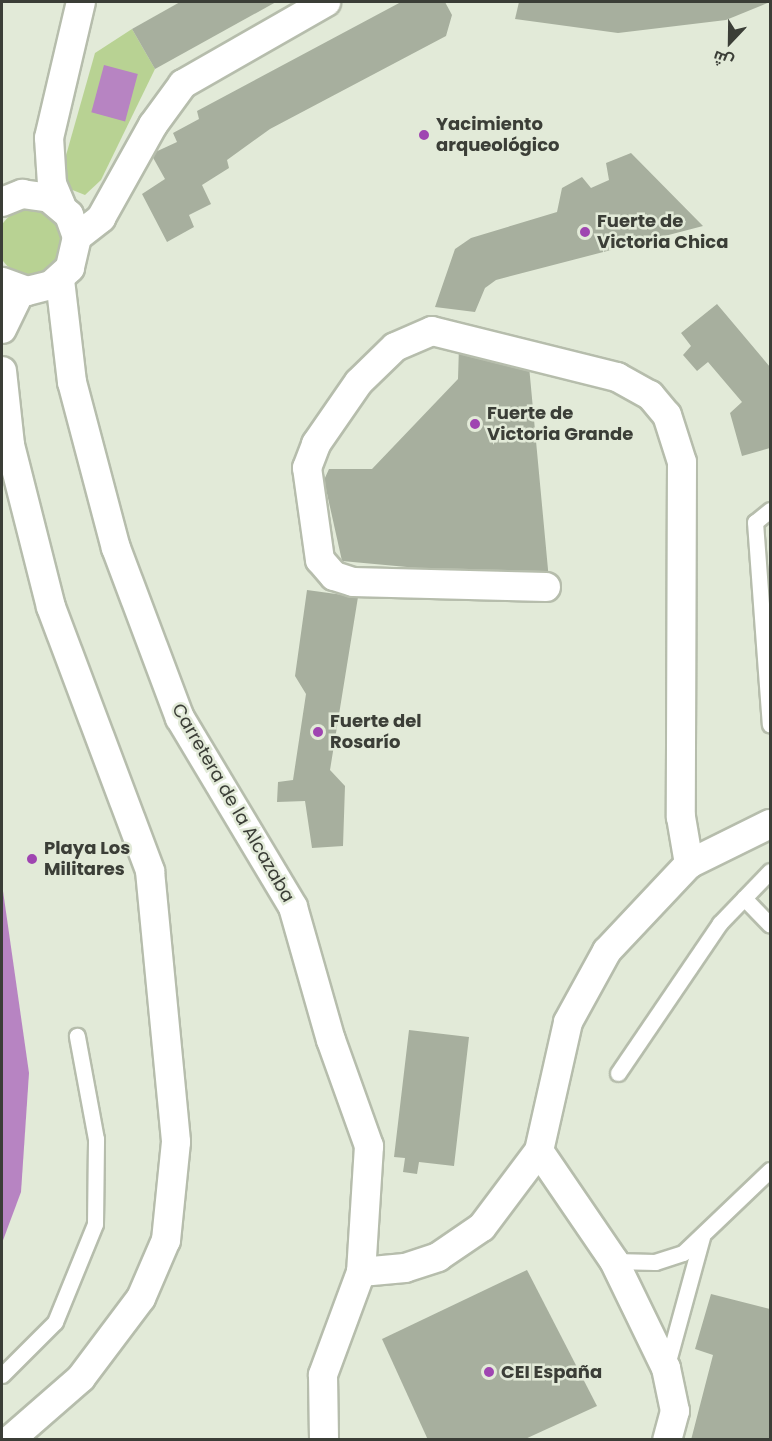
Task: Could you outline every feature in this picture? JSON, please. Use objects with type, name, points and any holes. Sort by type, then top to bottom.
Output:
[{"type":"street","points":[[77,237],[61,205],[49,161],[54,116],[81,2]]},
{"type":"street","points":[[2,329],[18,288],[60,280],[70,268],[77,237],[101,218],[153,125],[183,84],[326,2]]},
{"type":"street","points":[[5,200],[54,116]]},
{"type":"street","points":[[5,200],[36,194],[61,205]]},
{"type":"street","name":"Carretera de la Alcazaba","points":[[60,280],[66,343],[100,504],[158,664],[201,755],[278,876],[311,957],[331,1040],[369,1146],[361,1272],[323,1375],[324,1440]]},
{"type":"street","name":"Carretera de la Alcazaba","points":[[18,288],[66,343]]},
{"type":"street","points":[[546,587],[353,582],[334,576],[320,560],[307,468],[316,444],[359,382],[395,347],[432,331],[501,348],[617,377],[650,395],[667,415],[682,462],[681,817],[689,864]]},
{"type":"street","points":[[2,372],[10,445],[51,607],[150,871],[176,1142],[166,1240],[141,1298],[81,1378],[10,1440]]},
{"type":"street","points":[[361,1272],[405,1268],[461,1243],[482,1227],[539,1151],[568,1022],[585,987],[636,915],[689,864],[771,824]]},
{"type":"street","points":[[539,1151],[615,1261],[666,1368],[675,1411],[671,1436]]},
{"type":"lane","points":[[771,510],[755,522],[771,724]]},
{"type":"lane","points":[[618,1073],[710,937],[771,871]]},
{"type":"lane","points":[[744,898],[771,925]]},
{"type":"lane","points":[[2,1375],[55,1322],[95,1224],[96,1139],[77,1036]]},
{"type":"lane","points":[[615,1261],[668,1260],[702,1237],[771,1170]]},
{"type":"lane","points":[[666,1368],[702,1237]]},
{"type":"green space","points":[[132,29],[155,69],[101,180],[85,195],[70,189],[63,166],[95,53]]},
{"type":"green space","points":[[24,209],[36,209],[48,214],[58,224],[63,242],[61,255],[48,270],[36,275],[24,275],[12,270],[2,260],[-3,248],[-3,236],[2,224],[12,214]]},
{"type":"shaded area","points":[[104,65],[138,74],[125,121],[91,112]]},
{"type":"shaded area","points":[[2,884],[29,1073],[21,1192],[2,1243]]},
{"type":"building","points":[[180,2],[276,2],[155,69],[132,29]]},
{"type":"building","points":[[401,2],[445,2],[452,15],[446,36],[270,129],[227,160],[229,168],[202,185],[211,204],[189,215],[194,227],[167,242],[142,194],[165,179],[151,154],[177,142],[173,133],[199,119],[197,111]]},
{"type":"building","points":[[519,2],[770,2],[726,20],[618,33],[515,19]]},
{"type":"building","name":"Fuerte de Victoria Chica","points":[[631,153],[703,226],[496,280],[485,288],[475,312],[435,307],[455,249],[471,238],[557,212],[562,188],[582,177],[591,188],[609,180],[606,163]]},
{"type":"building","points":[[717,304],[770,367],[770,448],[742,456],[730,413],[742,402],[708,362],[697,371],[683,355],[691,346],[681,333]]},
{"type":"building","name":"Fuerte de Victoria Grande","points":[[459,346],[529,366],[549,580],[342,561],[324,480],[329,469],[372,469],[458,379]]},
{"type":"building","name":"Fuerte del Rosarío","points":[[307,590],[358,597],[330,770],[345,786],[343,846],[312,848],[305,801],[277,802],[278,782],[293,780],[306,694],[295,676]]},
{"type":"building","points":[[409,1030],[469,1037],[454,1166],[419,1162],[417,1174],[403,1172],[405,1158],[394,1157]]},
{"type":"building","name":"CEI España","points":[[527,1270],[597,1406],[523,1440],[428,1440],[382,1339]]},
{"type":"building","points":[[711,1294],[770,1309],[770,1440],[691,1440],[713,1355],[695,1349]]},
{"type":"place","name":"Yacimiento arqueológico","points":[[424,135]]},
{"type":"place","name":"Fuerte de Victoria Chica","points":[[585,232]]},
{"type":"place","name":"Fuerte de Victoria Grande","points":[[475,424]]},
{"type":"place","name":"Fuerte del Rosarío","points":[[318,732]]},
{"type":"place","name":"Playa Los Militares","points":[[32,859]]},
{"type":"place","name":"CEI España","points":[[489,1372]]}]
